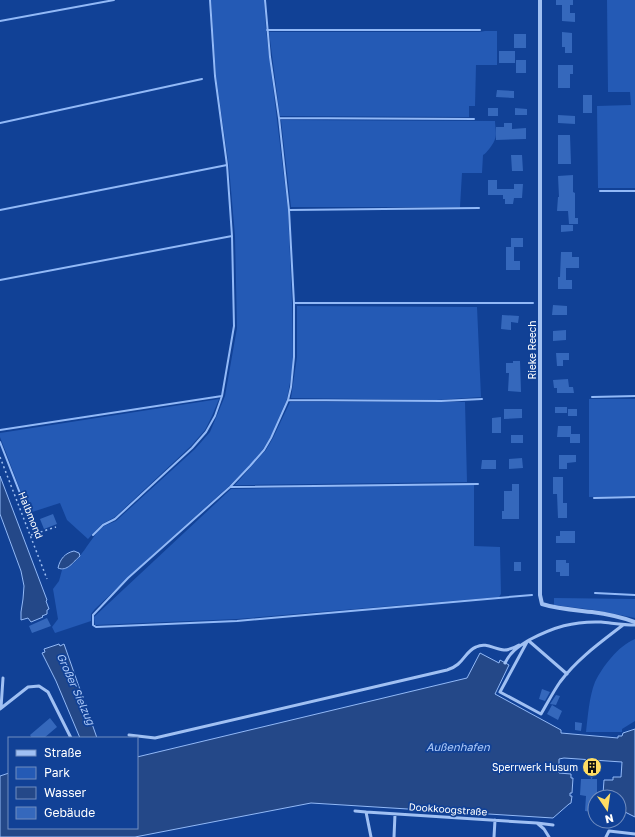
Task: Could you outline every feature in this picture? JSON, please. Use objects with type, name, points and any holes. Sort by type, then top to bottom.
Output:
[{"type":"street","name":"Rieke Reech","points":[[540,0],[540,595],[542,604],[554,608],[594,612],[621,617],[635,623]]},
{"type":"lane","points":[[505,663],[509,655],[519,646],[541,633],[556,627],[580,622],[602,622],[624,625],[635,623]]},
{"type":"lane","points":[[528,641],[500,692],[541,714],[560,682],[567,674],[593,648],[624,625]]},
{"type":"lane","points":[[528,641],[567,674]]},
{"type":"lane","points":[[129,735],[154,738],[447,670],[457,666],[473,648],[480,646],[489,646],[503,650],[519,646]]},
{"type":"lane","points":[[1,708],[3,678]]},
{"type":"lane","points":[[1,708],[28,687],[39,686],[48,692],[70,737]]},
{"type":"lane","name":"Dookkoogstraße","points":[[355,811],[553,825]]},
{"type":"lane","points":[[366,812],[371,837]]},
{"type":"lane","points":[[394,837],[395,814]]},
{"type":"lane","points":[[494,837],[495,820]]},
{"type":"lane","points":[[537,823],[544,829],[549,837]]},
{"type":"lane","points":[[606,837],[609,831],[635,834]]},
{"type":"path","name":"Halbmond","points":[[0,458],[47,579]]},
{"type":"path","points":[[31,535],[56,527]]},
{"type":"green space","points":[[211,0],[264,0],[266,30],[288,210],[293,366],[287,399],[270,438],[251,464],[95,609],[91,614],[91,621],[55,633],[52,627],[58,619],[53,589],[59,581],[62,570],[74,563],[99,530],[116,521],[195,449],[210,432],[225,396],[237,328],[235,236],[229,167],[216,76]]},
{"type":"green space","points":[[607,0],[635,0],[635,188],[598,188],[597,106],[631,105],[630,92],[608,92]]},
{"type":"green space","points":[[497,31],[497,65],[476,65],[475,106],[469,106],[469,117],[280,116],[269,32]]},
{"type":"green space","points":[[281,120],[495,121],[496,135],[492,145],[483,155],[482,173],[462,173],[460,207],[291,207]]},
{"type":"green space","points":[[297,306],[477,307],[481,397],[437,400],[291,398],[297,357]]},
{"type":"green space","points":[[219,399],[205,430],[191,446],[115,517],[102,524],[88,539],[67,520],[60,503],[29,513],[0,437],[0,433]]},
{"type":"green space","points":[[589,399],[635,399],[635,496],[589,497]]},
{"type":"green space","points":[[290,402],[465,402],[467,482],[235,485],[266,450]]},
{"type":"green space","points":[[474,483],[474,546],[500,547],[501,594],[499,597],[237,619],[95,625],[94,617],[231,489]]},
{"type":"green space","points":[[554,598],[635,599],[635,618],[594,610],[554,605]]},
{"type":"green space","points":[[635,639],[635,721],[622,729],[622,732],[586,732],[590,700],[595,682],[602,670],[617,651]]},
{"type":"water","points":[[0,476],[47,600],[49,609],[47,610],[47,614],[42,616],[43,617],[31,622],[28,618],[21,620],[24,586],[21,571],[0,514]]},
{"type":"water","points":[[74,551],[79,553],[80,556],[67,568],[58,568],[63,557]]},
{"type":"water","name":"Großer Sielzug","points":[[59,644],[60,646],[64,644],[97,737],[80,737],[56,681],[42,653],[45,652],[44,649]]},
{"type":"water","name":"Außenhafen","points":[[480,653],[499,663],[500,660],[509,665],[495,694],[561,730],[561,733],[618,738],[618,736],[622,736],[623,733],[635,729],[635,817],[627,813],[627,789],[603,789],[604,780],[613,780],[613,777],[621,777],[622,762],[564,758],[559,759],[559,773],[571,774],[571,778],[573,778],[572,793],[570,793],[570,796],[572,796],[571,803],[553,818],[311,803],[135,837],[0,837],[0,776],[8,773],[8,829],[138,829],[138,757],[467,678]]},
{"type":"building","points":[[556,0],[573,0],[573,5],[570,5],[570,13],[575,13],[575,22],[562,21],[562,5],[556,5]]},
{"type":"building","points":[[562,32],[572,33],[572,53],[565,53],[565,47],[562,47]]},
{"type":"building","points":[[514,34],[526,34],[526,48],[514,48]]},
{"type":"building","points":[[499,51],[515,51],[515,63],[499,63]]},
{"type":"building","points":[[516,60],[526,60],[526,73],[516,73]]},
{"type":"building","points":[[558,65],[573,65],[573,74],[570,74],[570,88],[558,88]]},
{"type":"building","points":[[497,90],[514,91],[514,98],[496,97]]},
{"type":"building","points":[[583,95],[592,95],[592,113],[583,113]]},
{"type":"building","points":[[488,108],[498,108],[498,116],[488,116]]},
{"type":"building","points":[[515,108],[527,109],[527,115],[515,115]]},
{"type":"building","points":[[558,115],[575,116],[575,124],[558,123]]},
{"type":"building","points":[[504,123],[512,123],[512,129],[526,128],[526,139],[496,140],[496,127],[504,127]]},
{"type":"building","points":[[558,135],[570,135],[571,164],[558,164]]},
{"type":"building","points":[[511,155],[522,155],[523,171],[512,171]]},
{"type":"building","points":[[573,175],[575,218],[578,218],[578,224],[569,224],[568,211],[557,211],[559,197],[558,176]]},
{"type":"building","points":[[488,180],[497,180],[497,189],[514,189],[514,184],[523,184],[522,198],[514,198],[513,204],[505,204],[503,195],[488,195]]},
{"type":"building","points":[[561,225],[573,225],[573,231],[561,232]]},
{"type":"building","points":[[511,238],[523,238],[523,247],[514,247],[514,261],[520,261],[520,270],[506,270],[506,247],[511,247]]},
{"type":"building","points":[[561,252],[572,252],[572,257],[579,257],[579,268],[566,268],[566,280],[572,280],[572,289],[558,289]]},
{"type":"building","points":[[553,305],[567,306],[567,315],[552,315]]},
{"type":"building","points":[[502,315],[519,316],[518,323],[511,322],[511,330],[501,329]]},
{"type":"building","points":[[566,330],[566,340],[553,341],[553,331]]},
{"type":"building","points":[[556,353],[569,353],[569,360],[563,360],[563,366],[557,366]]},
{"type":"building","points":[[513,361],[520,361],[521,392],[508,391],[509,373],[506,373],[506,363],[513,363]]},
{"type":"building","points":[[568,379],[569,387],[573,387],[574,393],[557,393],[557,388],[554,388],[553,380]]},
{"type":"building","points":[[555,407],[567,407],[567,413],[555,413]]},
{"type":"building","points":[[504,409],[522,409],[522,418],[504,419]]},
{"type":"building","points":[[568,409],[577,409],[577,416],[568,416]]},
{"type":"building","points":[[501,417],[501,433],[492,433],[492,418]]},
{"type":"building","points":[[558,426],[571,426],[571,434],[580,434],[580,443],[570,443],[570,437],[557,437]]},
{"type":"building","points":[[511,435],[523,435],[523,443],[511,443]]},
{"type":"building","points":[[559,455],[576,455],[576,462],[567,463],[567,469],[559,469]]},
{"type":"building","points":[[522,458],[523,468],[509,469],[509,459]]},
{"type":"building","points":[[482,460],[496,460],[496,469],[481,469]]},
{"type":"building","points":[[553,477],[563,477],[563,503],[567,503],[567,518],[558,518],[557,494],[553,494]]},
{"type":"building","points":[[512,484],[519,484],[519,519],[502,519],[502,511],[504,511],[504,491],[512,491]]},
{"type":"building","points":[[53,514],[57,524],[44,529],[40,519]]},
{"type":"building","points":[[560,531],[575,531],[575,543],[556,543],[556,536],[560,536]]},
{"type":"building","points":[[556,560],[566,560],[566,563],[569,563],[569,576],[560,576],[560,572],[556,572]]},
{"type":"building","points":[[514,562],[521,562],[521,571],[514,571]]},
{"type":"building","points":[[47,618],[51,626],[32,633],[29,626]]},
{"type":"building","points":[[542,689],[550,692],[545,701],[539,699]]},
{"type":"building","points":[[556,695],[560,696],[556,705],[550,704]]},
{"type":"building","points":[[552,705],[562,711],[558,720],[547,714]]},
{"type":"building","points":[[50,718],[57,727],[45,737],[31,737],[30,735]]},
{"type":"building","points":[[575,722],[582,723],[581,731],[575,730]]},
{"type":"building","points":[[586,762],[598,763],[592,779],[597,779],[597,789],[587,789],[587,811],[585,811],[586,796],[580,795],[581,779],[591,779]]},
{"type":"waterway","points":[[0,21],[114,0]]},
{"type":"waterway","points":[[93,535],[103,525],[115,519],[192,448],[206,432],[215,416],[222,396],[234,326],[232,236],[227,165],[215,76],[210,0]]},
{"type":"waterway","points":[[265,0],[270,57],[279,118],[289,210],[294,303],[294,357],[288,400],[264,450],[230,487],[128,578],[93,615],[93,625],[96,627],[237,621],[532,595]]},
{"type":"waterway","points":[[267,30],[480,30]]},
{"type":"waterway","points":[[0,123],[202,79]]},
{"type":"waterway","points":[[279,118],[474,119]]},
{"type":"waterway","points":[[0,210],[227,165]]},
{"type":"waterway","points":[[600,191],[635,191]]},
{"type":"waterway","points":[[289,210],[479,208]]},
{"type":"waterway","points":[[0,280],[232,236]]},
{"type":"waterway","points":[[294,303],[533,303]]},
{"type":"waterway","points":[[0,430],[222,396]]},
{"type":"waterway","points":[[592,397],[635,396]]},
{"type":"waterway","points":[[288,400],[441,401],[482,399]]},
{"type":"waterway","points":[[0,442],[34,529]]},
{"type":"waterway","points":[[231,487],[478,484]]},
{"type":"waterway","points":[[594,498],[635,497]]},
{"type":"waterway","points":[[595,593],[635,595]]},
{"type":"place","name":"Sperrwerk Husum","points":[[592,767]]}]
